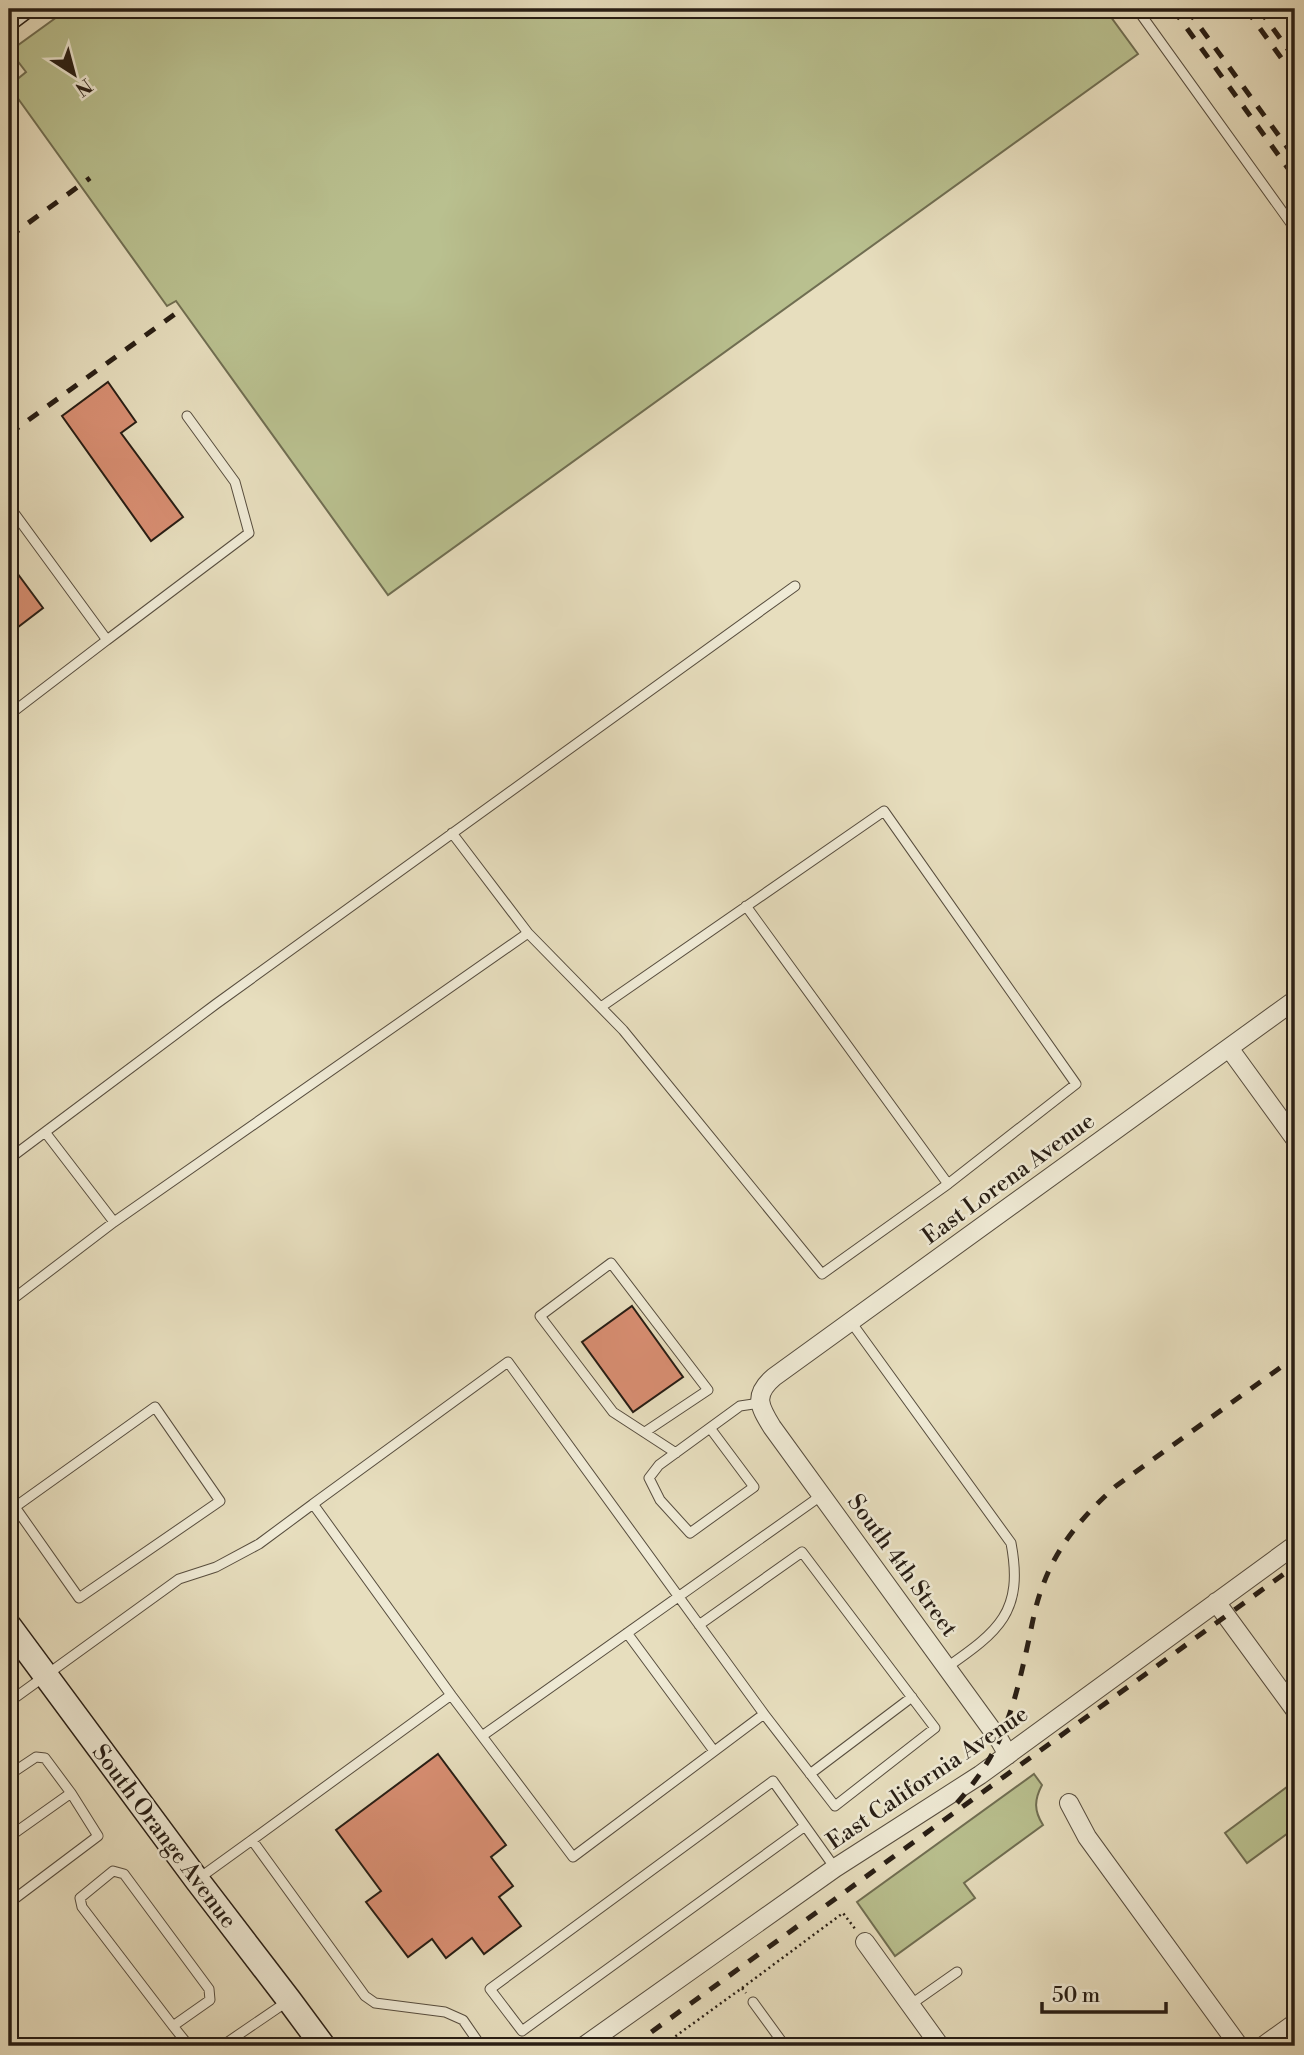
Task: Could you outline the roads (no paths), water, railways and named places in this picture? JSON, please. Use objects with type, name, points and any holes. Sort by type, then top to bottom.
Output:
[{"type":"street","points":[[9,18],[22,9]]},
{"type":"street","name":"East Lorena Avenue","points":[[760,1403],[760,1395],[765,1385],[1295,1000]]},
{"type":"street","points":[[1229,1048],[1295,1139]]},
{"type":"street","name":"South 4th Street","points":[[760,1403],[772,1427],[1008,1755]]},
{"type":"street","name":"East California Avenue","points":[[584,2046],[835,1868],[980,1775],[1295,1545]]},
{"type":"street","points":[[1216,1602],[1295,1710]]},
{"type":"street","name":"South Orange Avenue","points":[[11,1632],[323,2046]]},
{"type":"street","points":[[1069,1803],[1087,1837],[1239,2046]]},
{"type":"street","points":[[865,1942],[940,2046]]},
{"type":"street","points":[[1263,2046],[1295,2023]]},
{"type":"lane","points":[[1137,9],[1295,229]]},
{"type":"lane","points":[[9,715],[249,533],[235,482],[187,416]]},
{"type":"lane","points":[[9,506],[107,640]]},
{"type":"lane","points":[[9,1159],[452,833],[795,586]]},
{"type":"lane","points":[[452,833],[528,933],[632,1040],[822,1274],[948,1184],[1076,1084],[884,811],[601,1007]]},
{"type":"lane","points":[[746,906],[948,1184]]},
{"type":"lane","points":[[9,1302],[114,1222],[528,933]]},
{"type":"lane","points":[[44,1132],[114,1222]]},
{"type":"lane","points":[[645,1432],[708,1390],[611,1263],[540,1316],[612,1412],[676,1453]]},
{"type":"lane","points":[[851,1322],[1011,1543],[1016,1568],[1009,1611],[984,1642],[946,1668]]},
{"type":"lane","points":[[9,1702],[179,1579],[216,1567],[259,1544],[508,1362],[699,1625],[764,1714],[835,1806],[935,1728],[802,1552],[699,1625]]},
{"type":"lane","points":[[710,1428],[754,1486],[690,1533],[660,1500],[649,1478],[659,1465],[740,1406],[760,1403]]},
{"type":"lane","points":[[155,1407],[220,1501],[79,1598],[12,1509],[155,1407]]},
{"type":"lane","points":[[482,1736],[822,1495]]},
{"type":"lane","points":[[313,1504],[451,1695],[573,1857],[764,1714]]},
{"type":"lane","points":[[627,1633],[714,1752]]},
{"type":"lane","points":[[197,1880],[451,1695]]},
{"type":"lane","points":[[810,1773],[912,1697]]},
{"type":"lane","points":[[9,1775],[36,1757],[45,1758],[98,1836],[9,1903]]},
{"type":"lane","points":[[805,1826],[522,2031],[490,1989],[773,1781],[835,1868]]},
{"type":"lane","points":[[9,1837],[71,1793]]},
{"type":"lane","points":[[252,1840],[365,1996],[375,2003],[445,2012],[463,2020],[481,2046]]},
{"type":"lane","points":[[173,2026],[210,2000],[209,1989],[124,1874],[113,1871],[80,1898],[82,1907],[173,2026],[189,2046]]},
{"type":"lane","points":[[910,2006],[957,1972]]},
{"type":"lane","points":[[222,2046],[289,2000]]},
{"type":"lane","points":[[752,2002],[785,2046]]},
{"type":"railway","points":[[1173,9],[1295,178]]},
{"type":"railway","points":[[1187,9],[1295,158]]},
{"type":"railway","points":[[1246,9],[1295,77]]},
{"type":"railway","points":[[1259,9],[1295,59]]},
{"type":"railway","points":[[9,237],[90,178]]},
{"type":"railway","points":[[9,434],[175,314]]},
{"type":"railway","points":[[957,1803],[985,1766],[1004,1730],[1040,1593],[1056,1556],[1073,1531],[1116,1486],[1295,1357]]},
{"type":"railway","points":[[632,2046],[1295,1566]]}]
